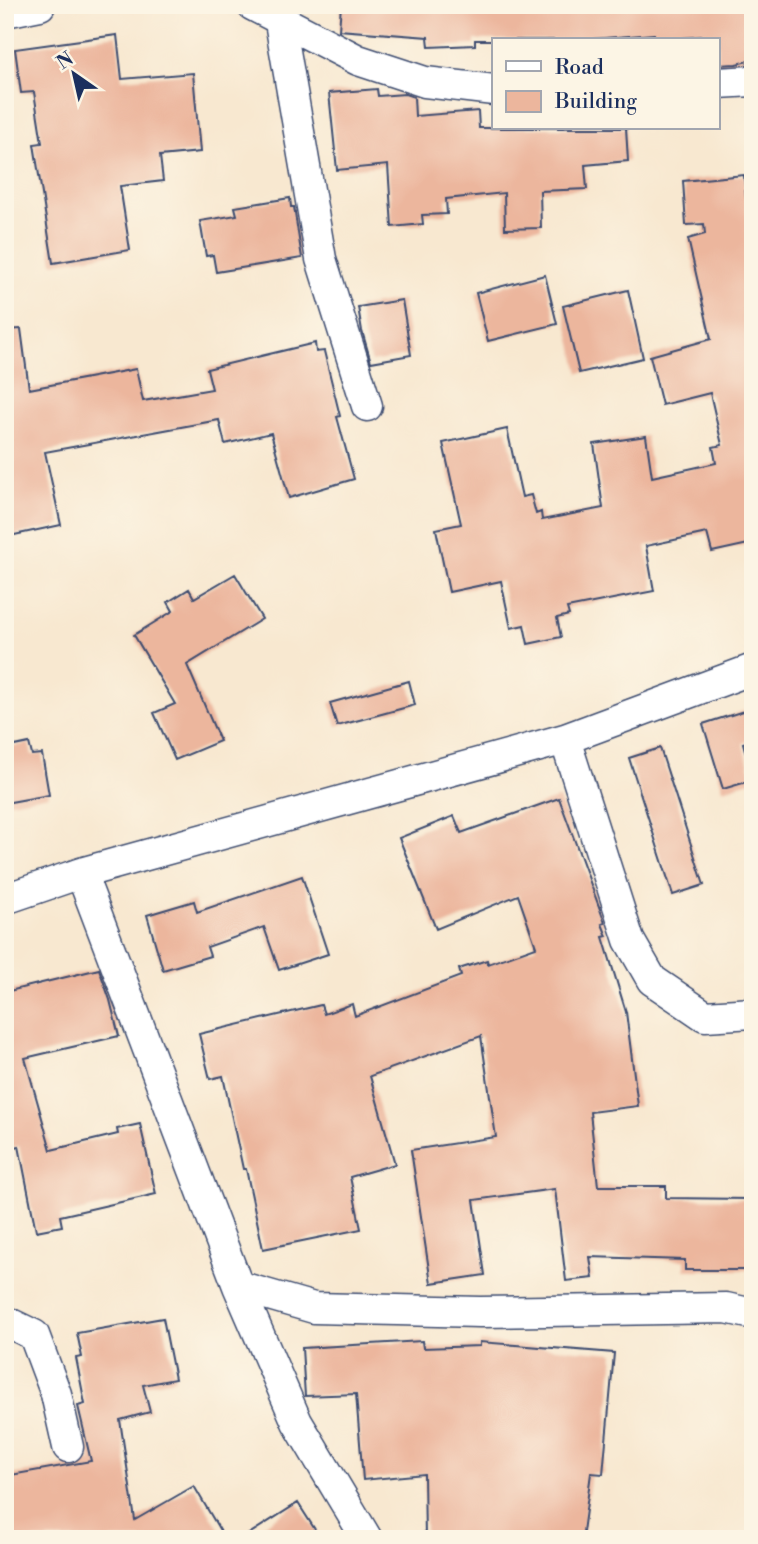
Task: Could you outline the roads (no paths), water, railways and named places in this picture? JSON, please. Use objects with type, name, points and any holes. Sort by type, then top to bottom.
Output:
[{"type":"street","points":[[5,12],[40,5]]},
{"type":"street","points":[[252,5],[280,22],[358,60],[425,82],[492,90]]},
{"type":"street","points":[[280,22],[321,259],[367,406]]},
{"type":"street","points":[[720,83],[753,81]]},
{"type":"street","points":[[5,899],[81,873],[565,738],[753,669]]},
{"type":"street","points":[[565,738],[629,940],[653,980],[705,1016],[753,1013]]},
{"type":"street","points":[[81,873],[238,1286],[297,1422],[367,1539]]},
{"type":"street","points":[[238,1286],[314,1308],[480,1312],[726,1308],[753,1314]]},
{"type":"street","points":[[5,1321],[34,1335],[56,1394],[68,1447]]}]
